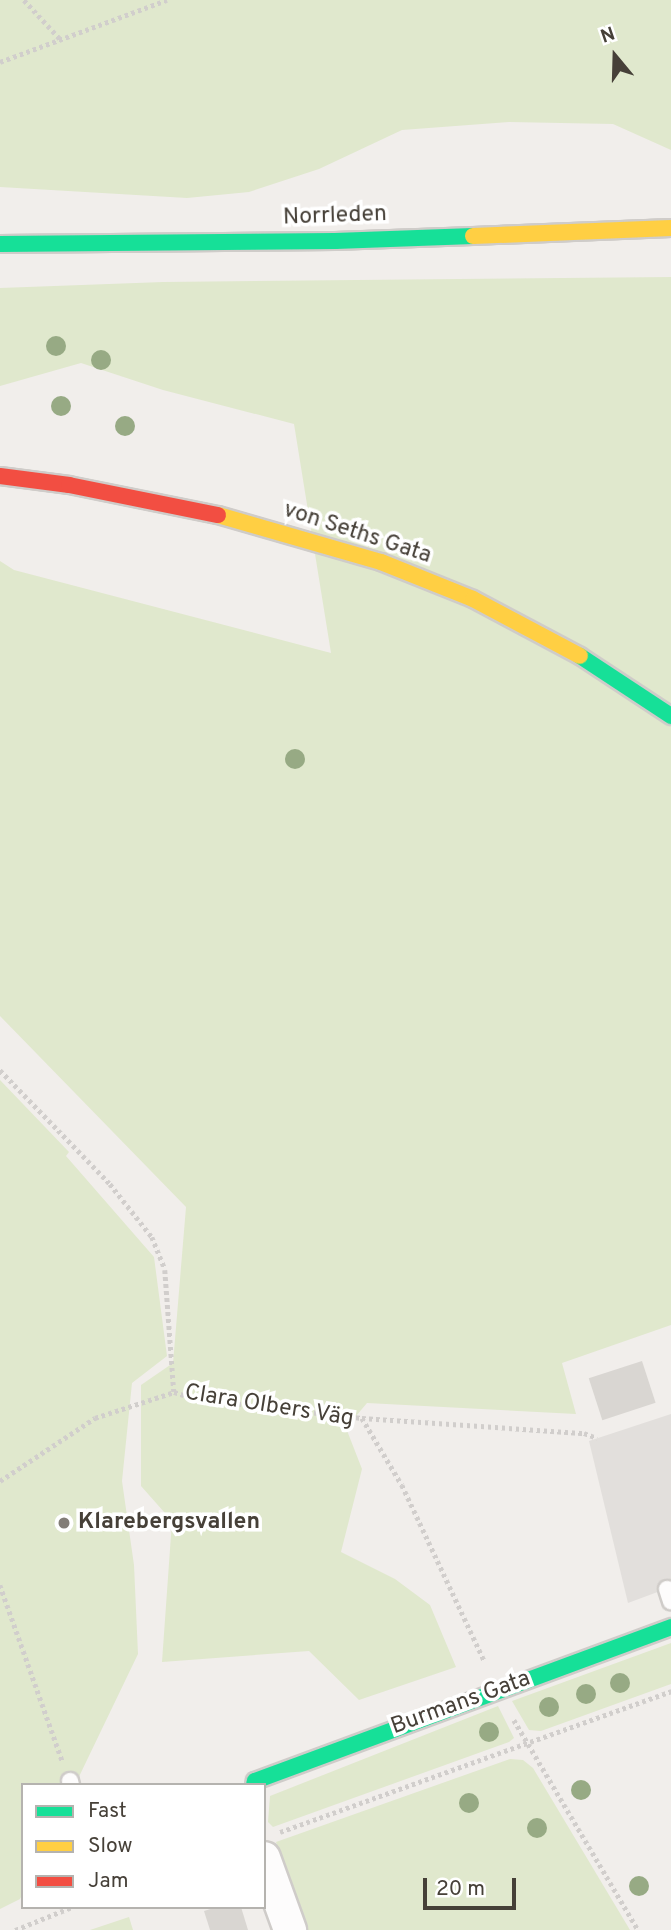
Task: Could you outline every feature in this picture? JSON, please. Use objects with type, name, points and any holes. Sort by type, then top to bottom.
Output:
[{"type":"main road","name":"Norrleden","points":[[0,244],[334,241],[671,228]]},
{"type":"main road","name":"von Seths Gata","points":[[0,476],[69,485],[199,510],[381,562],[473,598],[602,668],[671,716]]},
{"type":"main road","name":"Burmans Gata","points":[[251,1783],[498,1689],[671,1627]]},
{"type":"street","points":[[270,1845],[290,1930]]},
{"type":"path","points":[[24,0],[61,40]]},
{"type":"path","points":[[0,62],[167,0]]},
{"type":"path","name":"Clara Olbers Väg","points":[[0,1070],[110,1184],[152,1237],[165,1270],[174,1392],[196,1399],[362,1418],[402,1485],[498,1689]]},
{"type":"path","points":[[0,1481],[95,1418],[174,1392]]},
{"type":"path","points":[[362,1418],[584,1433],[597,1438]]},
{"type":"path","points":[[0,1585],[70,1783]]},
{"type":"path","points":[[270,1845],[525,1744],[671,1691]]},
{"type":"path","points":[[525,1744],[588,1842],[638,1930]]},
{"type":"path","points":[[15,1930],[67,1909]]},
{"type":"green space","points":[[0,0],[671,0],[671,150],[613,124],[509,122],[402,130],[319,169],[249,192],[187,198],[0,187]]},
{"type":"green space","points":[[671,277],[671,1325],[562,1363],[576,1414],[367,1403],[346,1428],[362,1469],[341,1552],[395,1579],[430,1605],[456,1667],[359,1700],[309,1651],[162,1662],[172,1521],[141,1486],[141,1385],[173,1363],[186,1207],[0,1016],[0,561],[14,570],[331,653],[294,424],[163,390],[81,363],[0,386],[0,288],[163,282]]},
{"type":"green space","name":"Klarebergsvallen","points":[[0,1080],[69,1152],[66,1156],[154,1257],[167,1356],[132,1383],[122,1481],[134,1565],[138,1654],[76,1783],[21,1783],[21,1897],[0,1909]]},
{"type":"green space","points":[[671,1643],[671,1684],[541,1731],[529,1730],[512,1701]]},
{"type":"green space","points":[[498,1706],[514,1738],[509,1742],[273,1827],[268,1822],[270,1796]]},
{"type":"green space","points":[[510,1759],[523,1760],[533,1768],[630,1930],[304,1930],[276,1842]]},
{"type":"green space","points":[[129,1917],[133,1930],[90,1930]]},
{"type":"shaded area","points":[[671,1414],[671,1587],[628,1603],[589,1441]]},
{"type":"building","points":[[642,1361],[656,1403],[602,1420],[589,1378]]},
{"type":"building","points":[[242,1909],[248,1930],[210,1930],[204,1911]]},
{"type":"traffic: fast","points":[[0,244],[335,241],[473,236]]},
{"type":"traffic: fast","points":[[580,656],[671,716]]},
{"type":"traffic: fast","points":[[254,1783],[671,1627]]},
{"type":"traffic: slow","points":[[473,236],[671,228]]},
{"type":"traffic: slow","points":[[218,515],[381,562],[473,599],[580,656]]},
{"type":"traffic: jam","points":[[0,476],[69,485],[218,515]]},
{"type":"place","name":"Klarebergsvallen","points":[[64,1523]]}]
